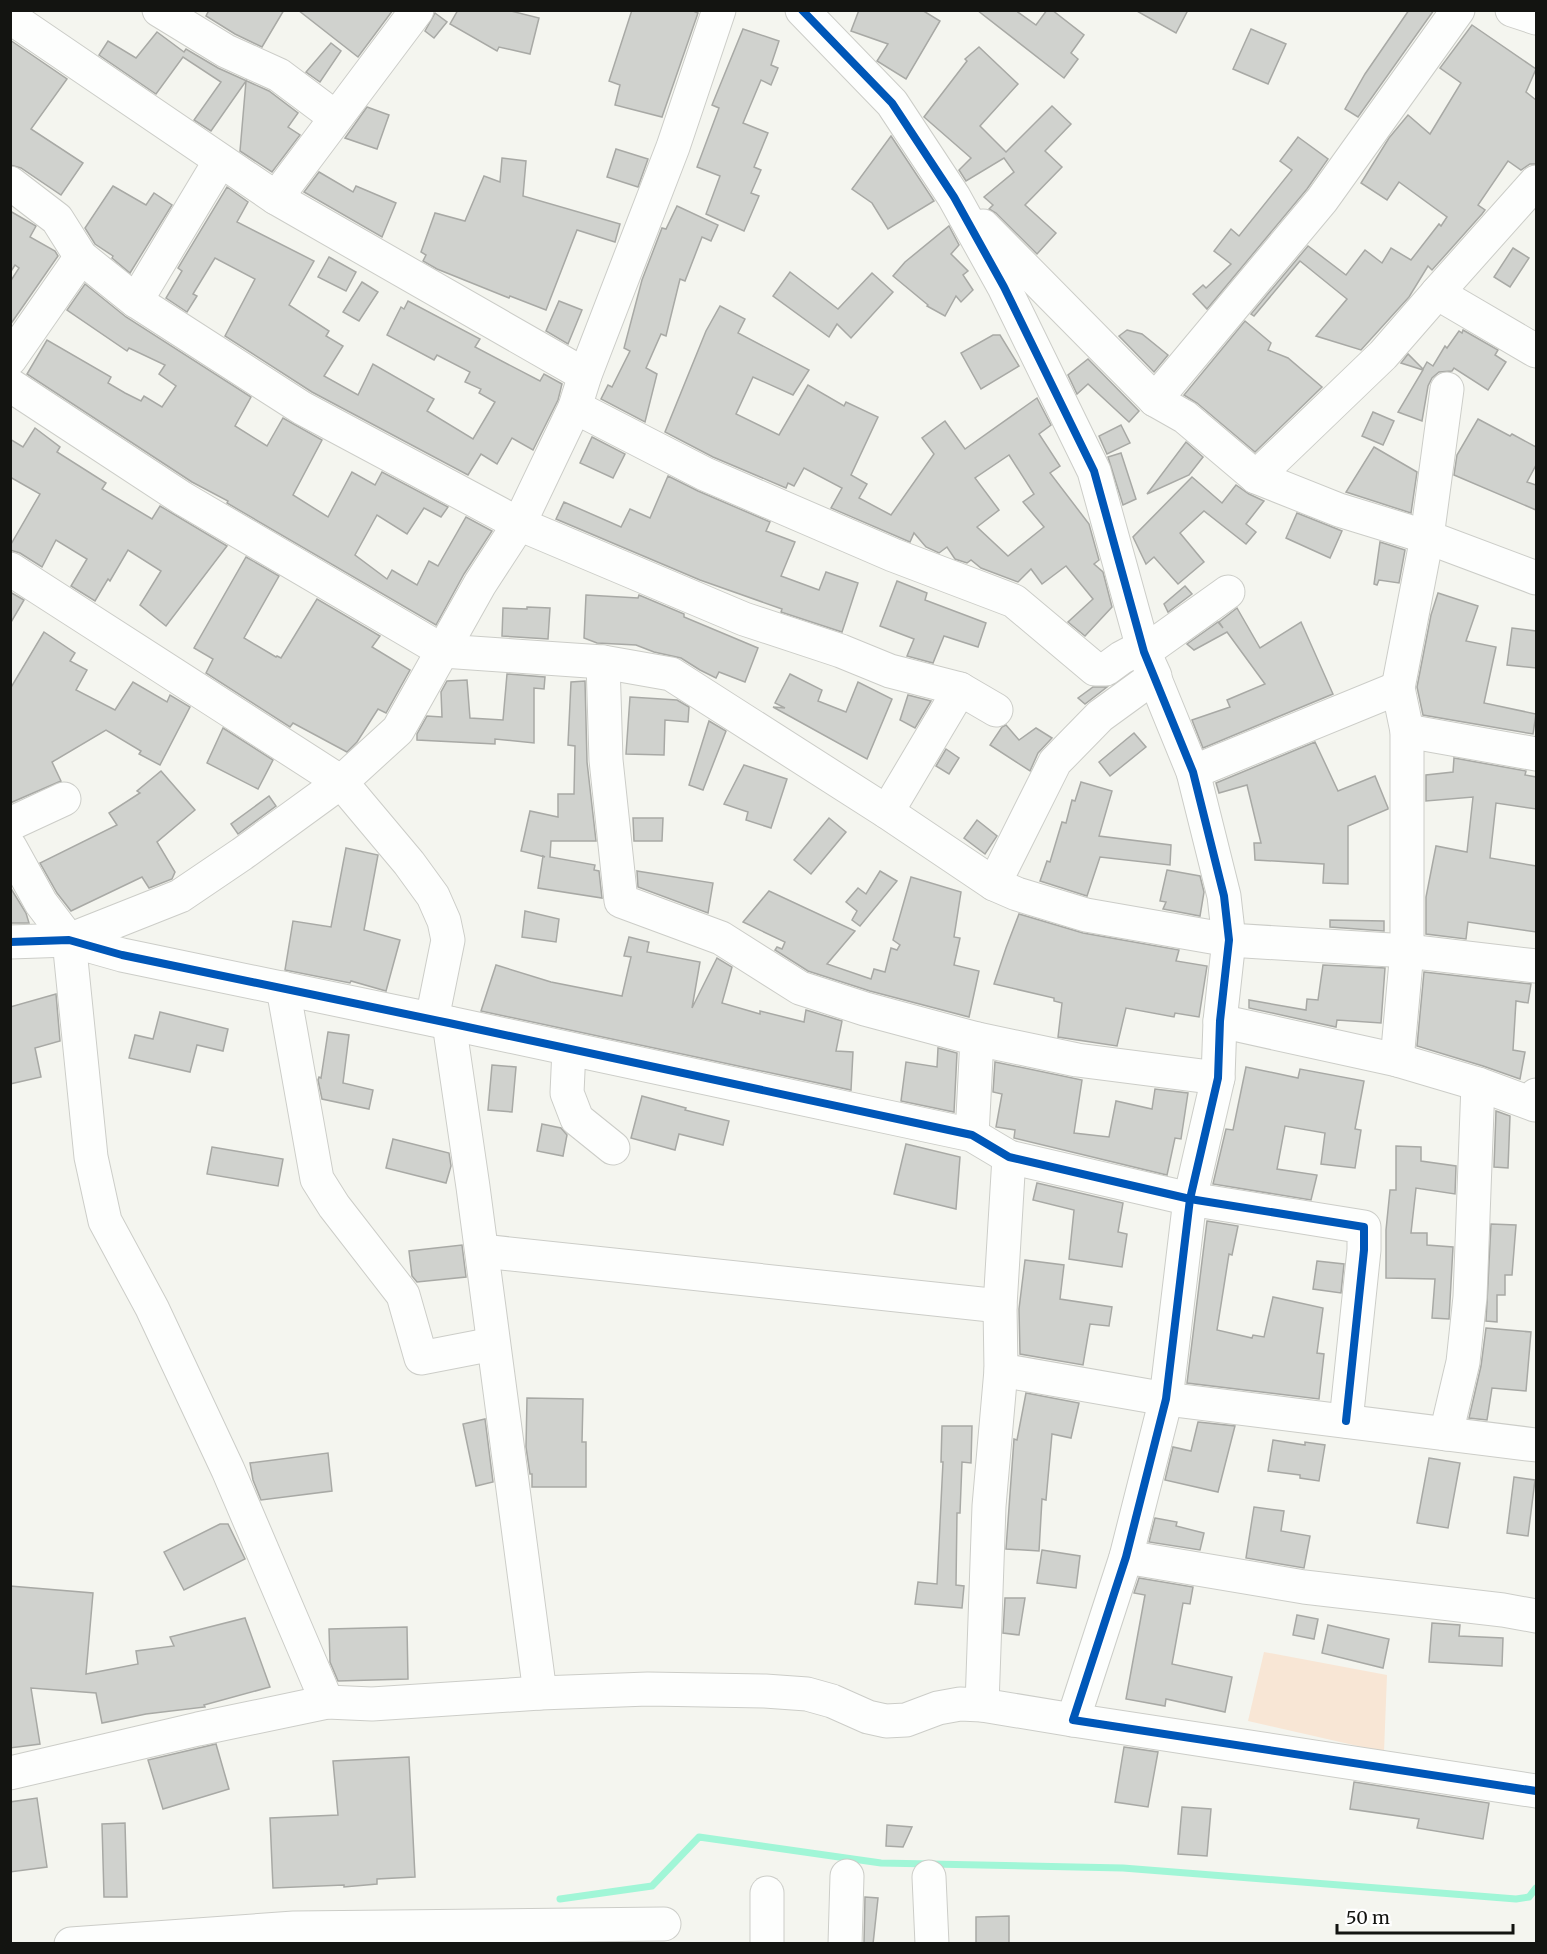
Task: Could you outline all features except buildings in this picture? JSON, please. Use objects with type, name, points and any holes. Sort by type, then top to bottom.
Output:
[{"type":"street","points":[[159,10],[226,51],[279,75],[335,117]]},
{"type":"street","points":[[276,198],[417,10]]},
{"type":"street","points":[[69,940],[180,896],[341,782],[398,730],[480,584],[519,524],[575,407],[585,375],[673,147],[719,10]]},
{"type":"street","points":[[802,10],[891,103],[954,196],[1004,287],[1094,471],[1149,664],[1193,772],[1224,896],[1229,940],[1220,1021],[1218,1078],[1190,1199],[1166,1399],[1126,1557],[1073,1720]]},
{"type":"street","points":[[1155,400],[1322,200],[1458,10]]},
{"type":"street","points":[[1512,10],[1536,18]]},
{"type":"street","points":[[10,17],[276,198],[585,375]]},
{"type":"street","points":[[136,301],[220,161]]},
{"type":"street","points":[[1256,477],[1383,356],[1536,182]]},
{"type":"street","points":[[10,183],[57,219],[81,257],[136,301],[302,408],[519,524],[744,619],[841,651],[890,671],[960,689],[996,710]]},
{"type":"street","points":[[954,196],[1155,400],[1185,417],[1256,477],[1339,510],[1427,537],[1536,578]]},
{"type":"street","points":[[10,359],[81,257]]},
{"type":"street","points":[[1437,293],[1536,351]]},
{"type":"street","points":[[10,385],[182,498],[443,651],[603,662],[671,674],[887,812],[994,884],[1017,894],[1086,915],[1229,940],[1407,951],[1536,966]]},
{"type":"street","points":[[1397,1060],[1407,951],[1407,731],[1398,688],[1427,537],[1447,388]]},
{"type":"street","points":[[575,407],[705,474],[893,555],[1014,601],[1095,669],[1106,669],[1121,658],[1138,650],[1149,664]]},
{"type":"street","points":[[10,569],[341,782],[409,863],[433,896],[444,921],[448,940],[440,1021],[482,1251],[540,1693]]},
{"type":"street","points":[[994,884],[1055,762],[1149,664],[1228,592]]},
{"type":"street","points":[[603,662],[606,760],[621,901],[720,938],[800,988],[866,1009],[977,1039],[1077,1060],[1218,1078]]},
{"type":"street","points":[[1193,772],[1398,688]]},
{"type":"street","points":[[887,812],[960,689]]},
{"type":"street","points":[[1407,731],[1536,754]]},
{"type":"street","points":[[10,824],[64,799]]},
{"type":"street","points":[[10,847],[41,903],[69,940],[91,1157],[105,1221],[152,1308],[228,1470],[327,1702]]},
{"type":"street","points":[[10,942],[69,940],[122,955],[972,1135],[1009,1156],[1190,1199],[1364,1227],[1364,1250],[1346,1421]]},
{"type":"street","points":[[283,988],[317,1179],[334,1206],[403,1295],[421,1358],[493,1344]]},
{"type":"street","points":[[1220,1021],[1397,1060],[1536,1102]]},
{"type":"street","points":[[972,1135],[977,1039]]},
{"type":"street","points":[[569,1049],[567,1093],[577,1119],[614,1148]]},
{"type":"street","points":[[1446,1434],[1463,1362],[1470,1297],[1478,1084]]},
{"type":"street","points":[[982,1705],[988,1506],[1001,1370],[1000,1306],[1009,1156]]},
{"type":"street","points":[[482,1251],[1000,1306]]},
{"type":"street","points":[[1001,1370],[1166,1399],[1536,1445]]},
{"type":"street","points":[[1126,1557],[1304,1587],[1503,1610],[1536,1616]]},
{"type":"street","points":[[10,1773],[327,1702],[372,1704],[540,1693],[648,1689],[807,1694],[832,1701],[868,1717],[886,1721],[906,1720],[938,1708],[960,1704],[982,1705],[1536,1791]]},
{"type":"street","points":[[844,1944],[847,1876]]},
{"type":"street","points":[[929,1877],[932,1944]]},
{"type":"street","points":[[767,1893],[767,1944]]},
{"type":"street","points":[[71,1944],[664,1924]]},
{"type":"shaded area","points":[[1264,1652],[1387,1675],[1384,1752],[1248,1721]]},
{"type":"waterway","points":[[560,1899],[652,1886],[699,1837],[881,1863],[1123,1868],[1516,1899],[1529,1897],[1536,1888]]},
{"type":"cycle path","points":[[802,10],[892,103],[954,197],[1004,287],[1094,471],[1144,652],[1193,772],[1224,896],[1229,940],[1220,1021],[1218,1078],[1190,1199],[1166,1399],[1126,1557],[1073,1720],[1536,1791]]},
{"type":"cycle path","points":[[10,942],[69,940],[122,955],[972,1135],[1009,1157],[1190,1199],[1364,1227],[1364,1250],[1346,1421]]}]
